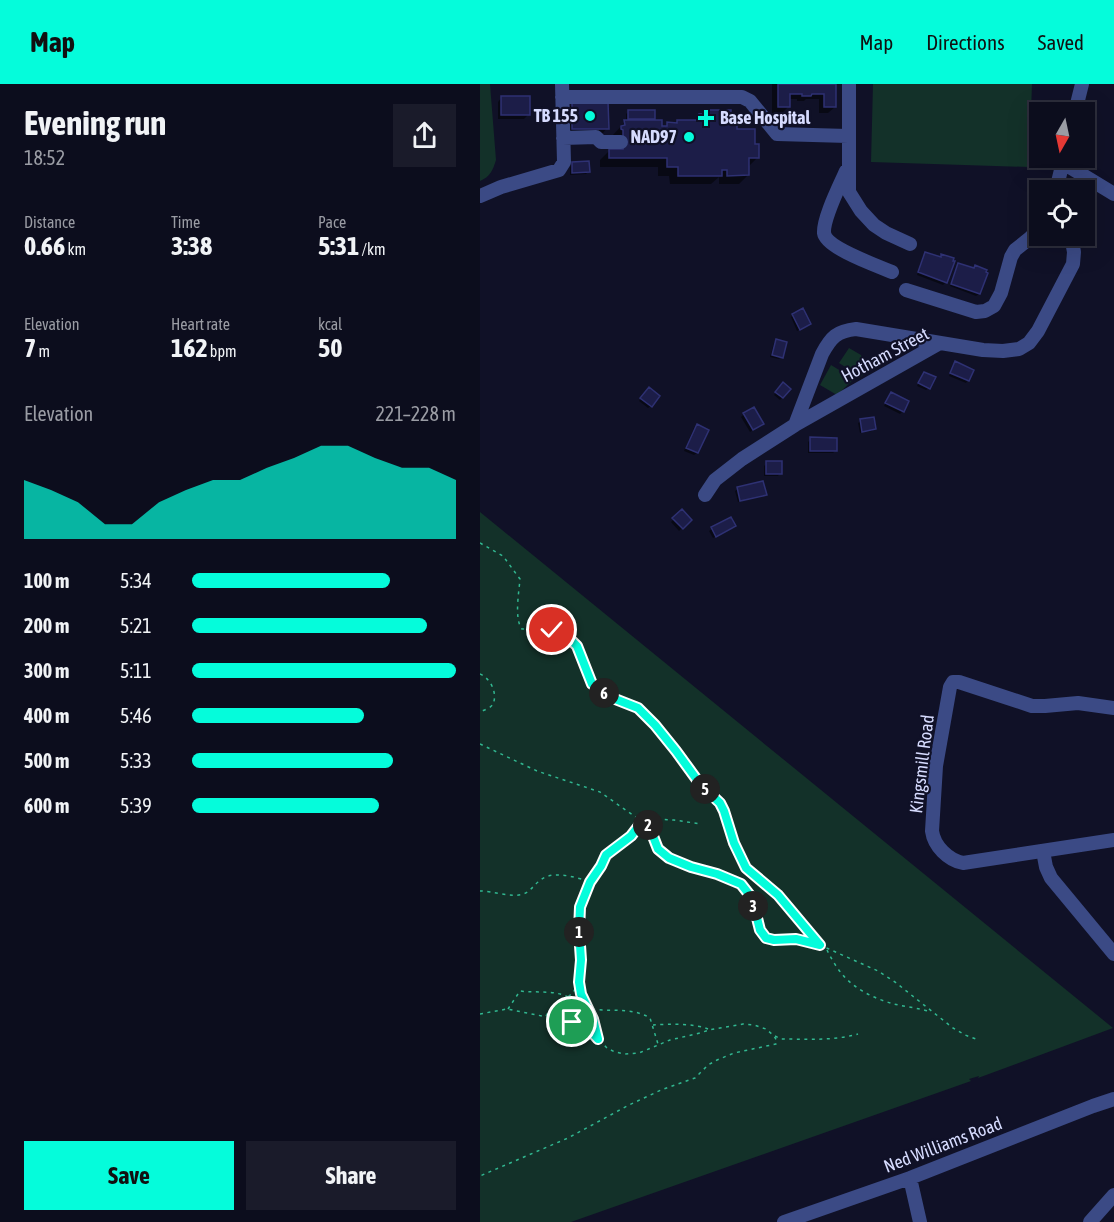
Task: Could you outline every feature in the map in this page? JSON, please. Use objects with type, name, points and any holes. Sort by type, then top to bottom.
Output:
[{"type":"street","points":[[849,84],[849,192],[861,211],[874,225],[910,244]]},
{"type":"street","points":[[1078,102],[1082,84]]},
{"type":"street","points":[[480,196],[501,187],[559,170],[564,162],[562,90],[586,94],[749,96],[777,134],[848,136]]},
{"type":"street","points":[[563,138],[596,137],[601,142],[621,142]]},
{"type":"street","points":[[848,166],[832,203],[824,234],[827,240],[837,248],[892,272]]},
{"type":"street","points":[[1075,168],[1114,194]]},
{"type":"street","points":[[906,290],[976,312],[985,311],[994,306],[1001,293],[1015,250],[1029,239]]},
{"type":"street","name":"Hotham Street","points":[[705,495],[715,480],[742,459],[795,425],[940,343],[1002,351],[1019,349],[1029,343],[1038,331],[1073,264],[1073,246]]},
{"type":"street","points":[[795,425],[822,354],[828,343],[839,333],[856,329],[940,343]]},
{"type":"street","name":"Kingsmill Road","points":[[1114,708],[1078,703],[1032,706],[953,682],[950,687],[936,766],[933,831],[934,840],[939,848],[949,857],[963,863],[1114,840]]},
{"type":"street","points":[[1043,851],[1051,878],[1114,954]]},
{"type":"street","name":"Ned Williams Road","points":[[784,1222],[910,1178],[1114,1099]]},
{"type":"street","points":[[910,1178],[920,1222]]},
{"type":"street","points":[[1090,1222],[1114,1195]]},
{"type":"path","points":[[480,543],[503,556],[520,579],[518,601],[519,625],[522,629],[552,630],[569,638],[577,646],[592,684],[610,697],[638,708],[655,725],[700,784],[720,803],[734,843],[746,868],[778,895],[820,945],[878,971],[904,988],[953,1028],[976,1039]]},
{"type":"path","points":[[480,674],[487,678],[494,691],[493,704],[480,712]]},
{"type":"path","points":[[480,744],[537,771],[600,792],[637,818],[701,824]]},
{"type":"path","points":[[644,819],[658,849],[669,858],[741,884],[752,898],[760,930],[766,938],[796,939],[820,945]]},
{"type":"path","points":[[598,1039],[593,1019],[581,994],[579,982],[580,907],[590,882],[606,855],[631,836],[644,819]]},
{"type":"path","points":[[480,891],[525,894],[544,877],[552,876],[565,875],[590,882]]},
{"type":"path","points":[[826,949],[849,982],[865,992],[895,1005],[933,1013]]},
{"type":"path","points":[[546,1016],[549,1011],[573,993],[579,982]]},
{"type":"path","points":[[507,1010],[520,991],[548,992],[567,996],[587,1008],[640,1012],[650,1018],[659,1045]]},
{"type":"path","points":[[480,1014],[507,1010],[572,1022],[591,1031],[607,1048],[625,1054],[639,1053],[709,1030],[743,1024],[766,1029],[777,1041],[776,1044],[734,1053],[717,1060],[708,1065],[695,1078],[640,1100],[568,1138],[480,1176]]},
{"type":"path","points":[[652,1025],[699,1026],[709,1030]]},
{"type":"path","points":[[774,1036],[782,1039],[833,1039],[858,1034]]},
{"type":"green space","points":[[480,84],[490,84],[496,160],[491,173],[480,181]]},
{"type":"green space","points":[[873,84],[1032,84],[1031,102],[1029,102],[1029,167],[871,162]]},
{"type":"green space","points":[[849,348],[861,355],[866,371],[861,377],[839,363]]},
{"type":"green space","points":[[831,365],[854,379],[837,395],[820,385]]},
{"type":"green space","points":[[480,512],[1113,1028],[978,1078],[979,1076],[969,1079],[971,1081],[571,1222],[480,1222]]},
{"type":"building","points":[[778,84],[836,84],[836,107],[824,107],[824,94],[802,96],[802,94],[790,94],[790,107],[778,107]]},
{"type":"building","points":[[501,96],[530,96],[530,115],[501,115]]},
{"type":"building","name":"TB 155","points":[[608,102],[609,129],[572,129],[572,103]]},
{"type":"building","points":[[628,110],[655,110],[655,119],[628,119]]},
{"type":"building","name":"NAD97","points":[[703,110],[731,110],[731,114],[737,114],[737,129],[755,129],[755,144],[759,144],[759,158],[749,158],[749,175],[727,176],[727,170],[722,170],[722,176],[678,176],[678,167],[667,167],[667,158],[609,158],[609,149],[623,149],[621,126],[625,125],[624,120],[662,120],[662,126],[667,126],[667,122],[677,123],[677,120],[699,120],[699,114],[703,114]]},
{"type":"building","points":[[589,161],[590,172],[572,173],[572,162]]},
{"type":"building","points":[[925,252],[954,258],[947,283],[918,272]]},
{"type":"building","points":[[958,263],[974,268],[975,265],[987,270],[980,294],[951,284]]},
{"type":"building","points":[[803,308],[811,324],[800,330],[792,314]]},
{"type":"building","points":[[776,339],[787,342],[783,358],[772,355]]},
{"type":"building","points":[[955,361],[974,370],[969,381],[950,373]]},
{"type":"building","points":[[924,372],[936,377],[930,389],[918,383]]},
{"type":"building","points":[[783,382],[791,389],[783,398],[775,392]]},
{"type":"building","points":[[649,387],[660,396],[652,407],[640,398]]},
{"type":"building","points":[[891,392],[909,401],[904,412],[885,403]]},
{"type":"building","points":[[754,407],[764,424],[753,430],[743,413]]},
{"type":"building","points":[[874,417],[876,429],[862,432],[860,419]]},
{"type":"building","points":[[697,424],[709,430],[698,453],[686,448]]},
{"type":"building","points":[[810,437],[837,438],[837,451],[810,451]]},
{"type":"building","points":[[766,461],[782,461],[782,474],[766,474]]},
{"type":"building","points":[[763,481],[767,495],[740,501],[737,487]]},
{"type":"building","points":[[682,509],[692,520],[683,529],[672,518]]},
{"type":"building","points":[[731,517],[736,526],[716,537],[711,527]]},
{"type":"place","name":"TB 155","points":[[590,116]]},
{"type":"place","name":"Base Hospital","points":[[706,118]]},
{"type":"place","name":"NAD97","points":[[689,137]]},
{"type":"route","points":[[552,630],[569,638],[577,646],[592,684],[610,697],[638,708],[655,725],[700,784],[720,803],[734,843],[746,868],[778,895],[820,945],[796,939],[766,938],[760,930],[752,898],[741,884],[669,858],[658,849],[644,819],[631,836],[606,855],[590,882],[580,907],[579,982],[581,994],[593,1019],[598,1039],[591,1031],[572,1022]]}]
